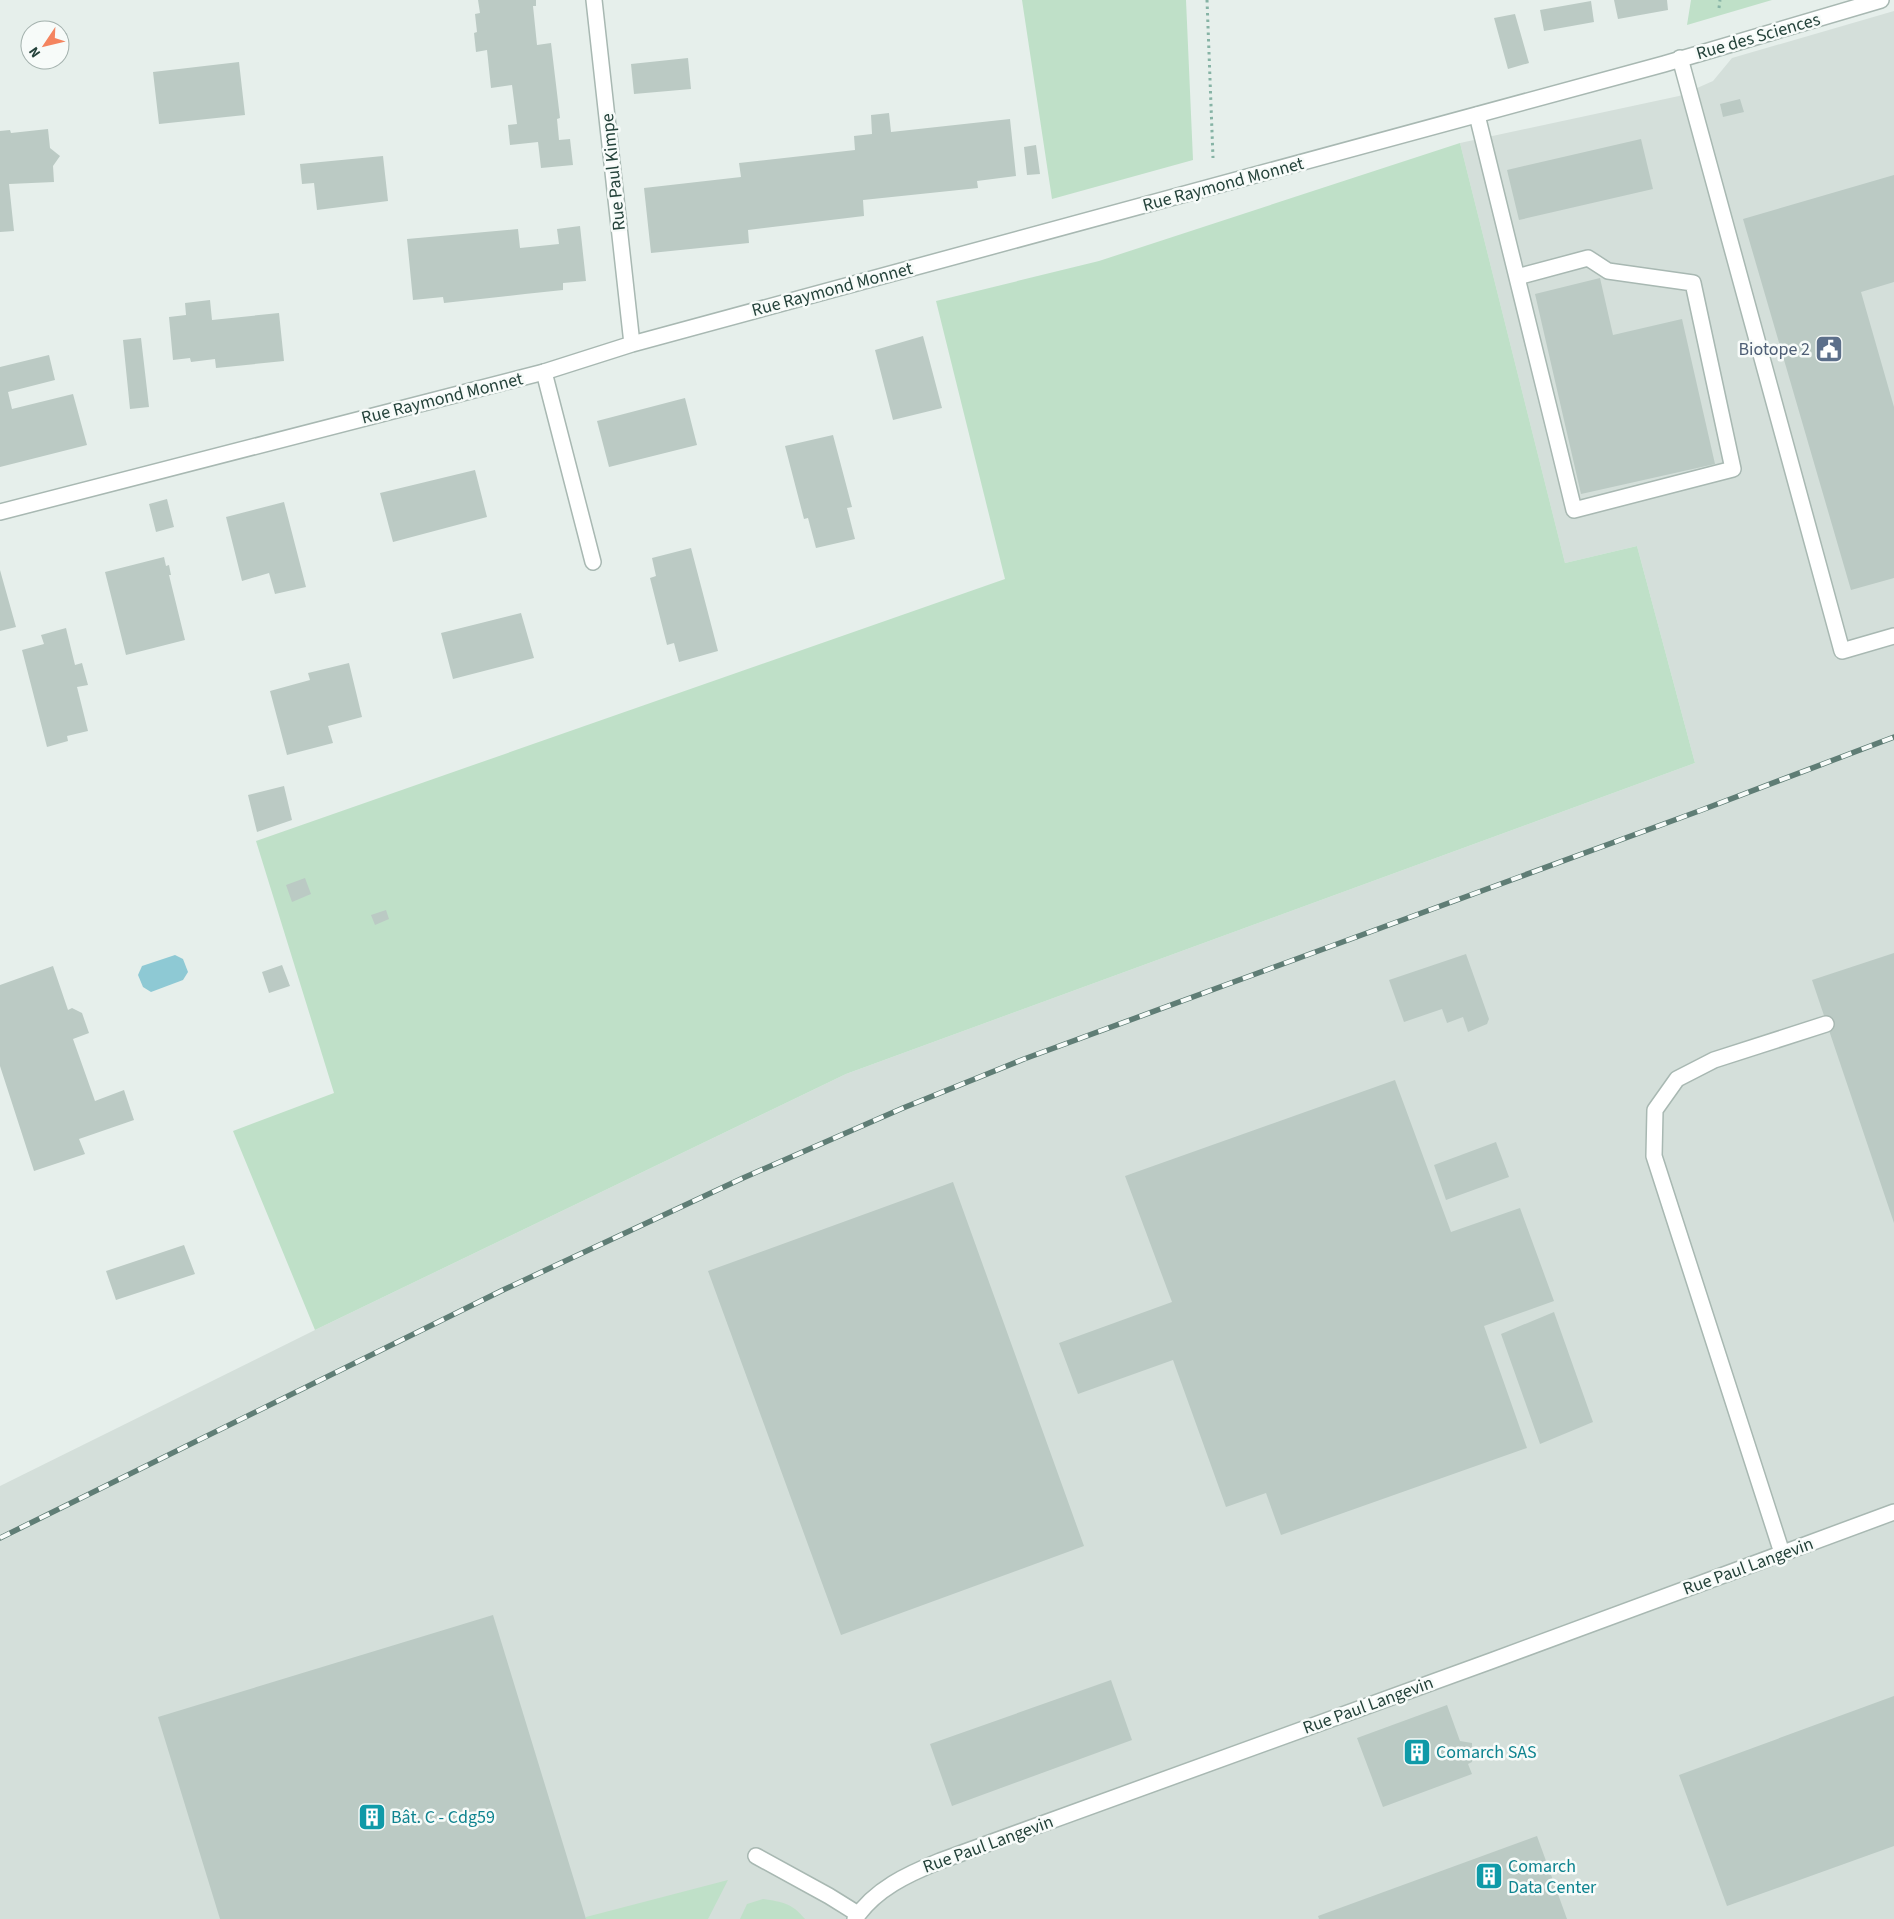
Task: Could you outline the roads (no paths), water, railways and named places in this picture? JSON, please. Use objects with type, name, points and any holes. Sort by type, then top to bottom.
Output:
[{"type":"street","name":"Rue Paul Kimpe","points":[[594,0],[632,344]]},
{"type":"street","name":"Rue des Sciences","points":[[1664,64],[1881,0]]},
{"type":"street","points":[[1680,58],[1842,651],[1894,636]]},
{"type":"street","name":"Rue Raymond Monnet","points":[[0,512],[544,372],[632,344],[1664,64]]},
{"type":"street","points":[[1477,115],[1574,510],[1733,469],[1693,283],[1608,271],[1588,258],[1517,277]]},
{"type":"street","points":[[544,372],[593,562]]},
{"type":"street","points":[[1782,1553],[1654,1156],[1654,1110],[1677,1079],[1714,1060],[1826,1024]]},
{"type":"street","name":"Rue Paul Langevin","points":[[856,1917],[879,1892],[907,1874],[940,1861],[1894,1512]]},
{"type":"street","points":[[756,1856],[830,1896],[856,1917]]},
{"type":"water","points":[[175,955],[183,959],[188,972],[183,980],[151,992],[143,987],[138,975],[142,966]]},
{"type":"railway","points":[[0,1538],[503,1290],[743,1178],[903,1108],[1024,1059],[1699,811],[1894,737]]},
{"type":"place","name":"Biotope 2","points":[[1829,349]]},
{"type":"place","name":"Comarch SAS","points":[[1417,1752]]},
{"type":"place","name":"Bât. C - Cdg59","points":[[372,1817]]},
{"type":"place","name":"Comarch Data Center","points":[[1489,1876]]}]
